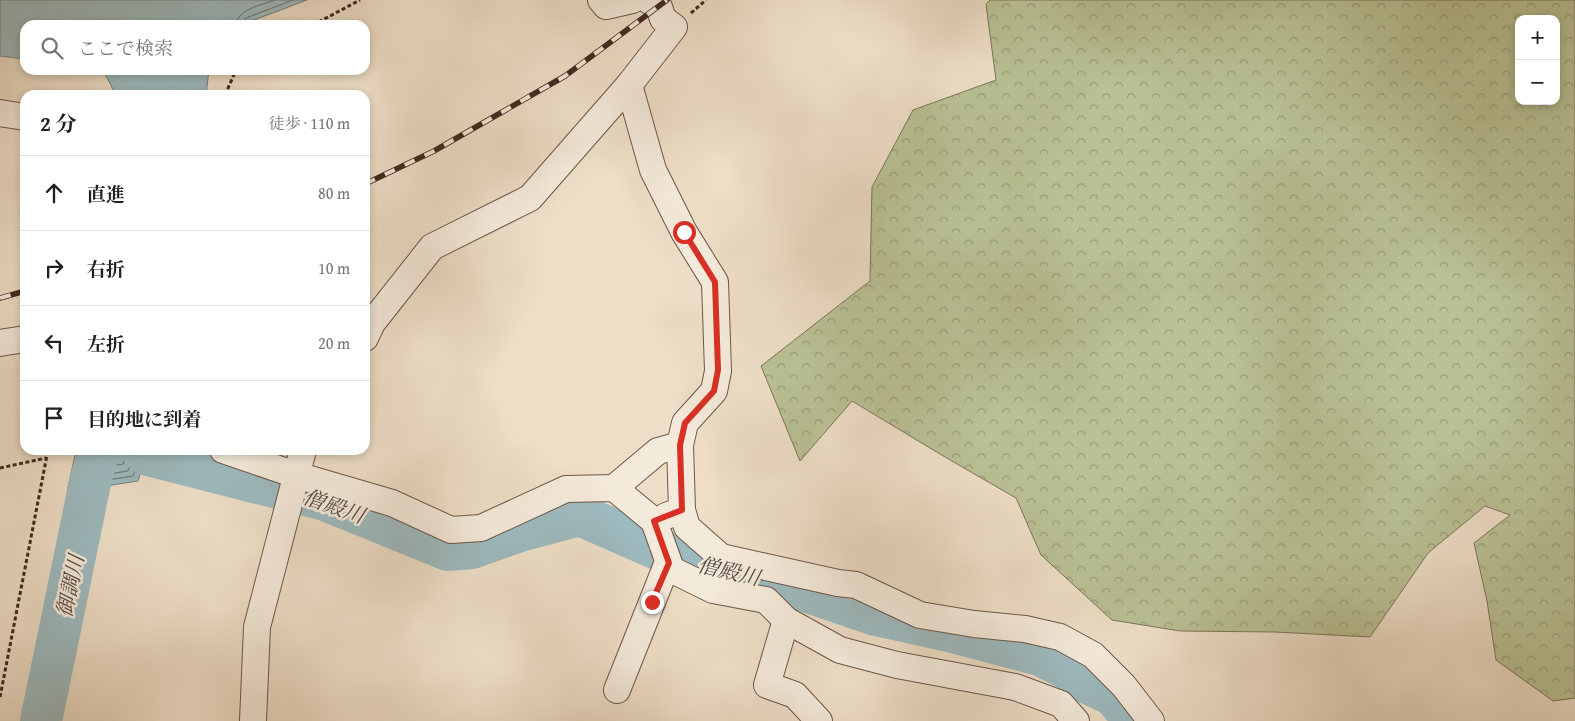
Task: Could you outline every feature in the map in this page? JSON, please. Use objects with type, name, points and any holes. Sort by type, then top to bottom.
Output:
[{"type":"street","points":[[601,0],[606,6],[632,0]]},
{"type":"street","points":[[370,327],[386,304],[432,247],[530,198],[629,85],[674,27],[663,19],[659,7],[648,0]]},
{"type":"street","points":[[629,85],[653,170],[684,232],[715,282],[718,370],[714,391],[685,423],[680,445],[682,510],[687,527],[721,557],[838,583],[856,584],[920,615],[974,624],[1025,629],[1060,637],[1093,655],[1124,686],[1151,721]]},
{"type":"street","points":[[0,113],[20,116]]},
{"type":"street","points":[[0,343],[20,340]]},
{"type":"street","points":[[238,455],[296,475],[392,503],[451,530],[481,528],[566,488],[614,488],[658,451],[680,445]]},
{"type":"street","points":[[253,721],[257,627],[302,455]]},
{"type":"street","points":[[614,488],[656,527],[667,565],[617,690]]},
{"type":"street","points":[[656,527],[682,510]]},
{"type":"street","points":[[667,565],[713,590],[766,600],[786,620],[840,650],[897,665],[1015,687],[1061,704],[1076,721]]},
{"type":"street","points":[[786,620],[768,685],[795,695],[819,721]]},
{"type":"path","points":[[322,20],[360,0]]},
{"type":"path","points":[[227,90],[234,75]]},
{"type":"path","points":[[0,697],[47,455]]},
{"type":"path","points":[[0,468],[46,458]]},
{"type":"green space","points":[[990,0],[1575,0],[1575,698],[1553,701],[1496,660],[1487,601],[1474,543],[1510,515],[1485,506],[1428,553],[1370,637],[1275,632],[1180,631],[1112,620],[1041,555],[1016,498],[852,401],[800,461],[761,366],[870,281],[872,187],[913,110],[996,80],[986,4]]},
{"type":"water","points":[[0,0],[307,0],[254,20],[20,20],[20,58],[0,56]]},
{"type":"water","points":[[106,75],[208,75],[207,90],[113,90]]},
{"type":"water","points":[[75,455],[146,455],[138,481],[67,492]]},
{"type":"waterway","name":"御調川","points":[[41,721],[91,478],[98,455]]},
{"type":"waterway","name":"僧殿川","points":[[148,455],[325,500],[448,550],[472,548],[520,531],[580,515],[680,559],[722,572],[782,583],[876,615],[949,631],[1040,655],[1070,670],[1083,681],[1113,695],[1135,721]]},
{"type":"railway","points":[[370,182],[434,151],[565,76],[667,0]]},
{"type":"railway","points":[[0,298],[20,292]]},
{"type":"route","points":[[652,602],[669,563],[654,521],[682,510],[680,445],[685,423],[714,391],[718,370],[715,282],[684,232]]}]
